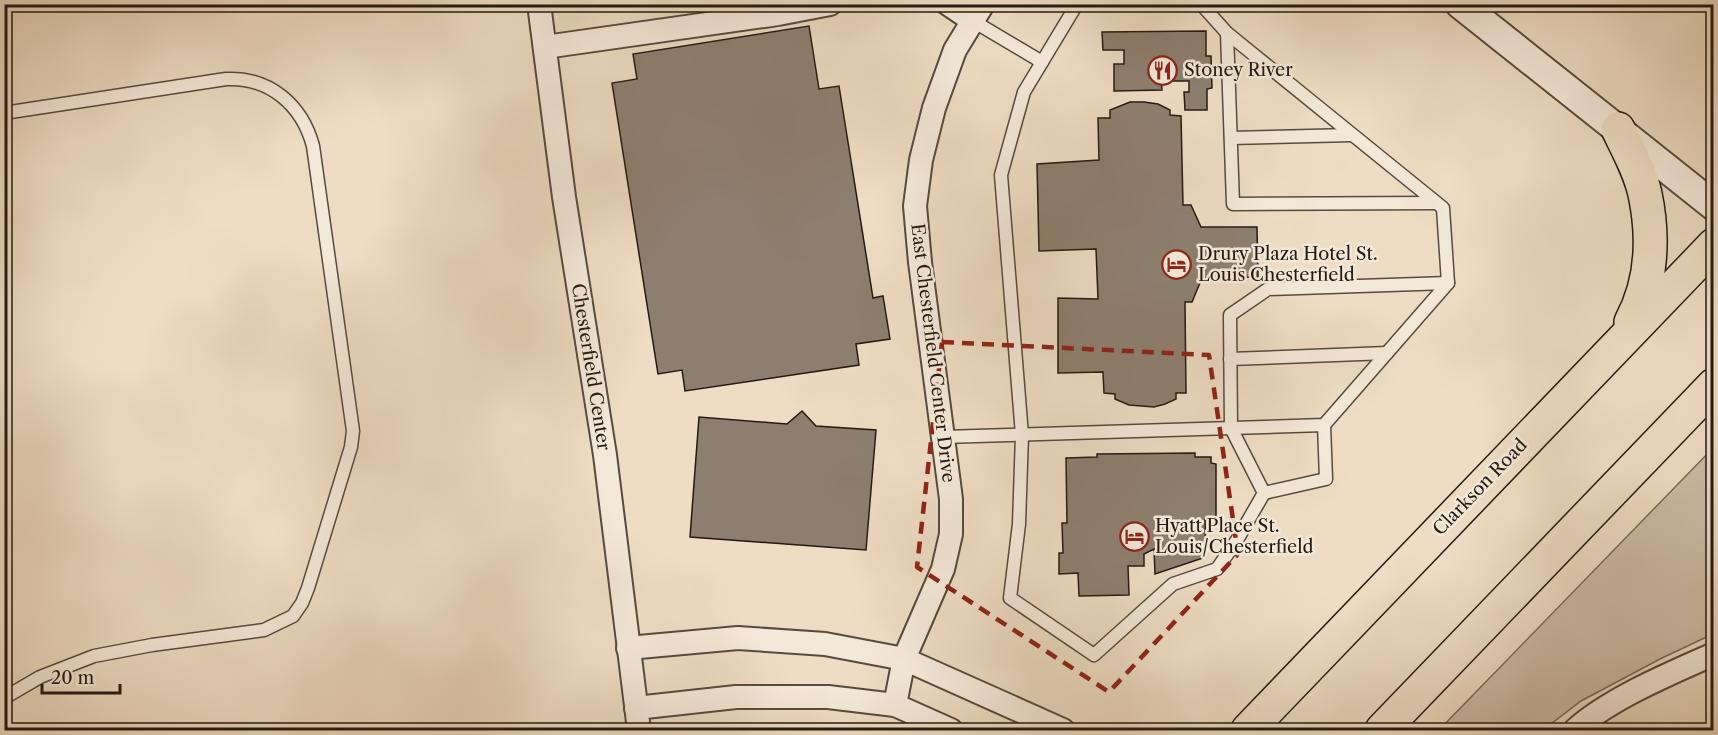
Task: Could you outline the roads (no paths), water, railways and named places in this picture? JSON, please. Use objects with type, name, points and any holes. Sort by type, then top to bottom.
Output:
[{"type":"main road","points":[[1618,129],[1635,163],[1645,193],[1650,230],[1649,264],[1642,302],[1624,337]]},
{"type":"main road","name":"Clarkson Road","points":[[1248,730],[1713,245]]},
{"type":"main road","points":[[1382,730],[1713,385]]},
{"type":"street","name":"Chesterfield Center","points":[[539,4],[564,197],[605,455],[639,730]]},
{"type":"street","points":[[545,47],[830,4]]},
{"type":"street","points":[[948,4],[978,13]]},
{"type":"street","points":[[1460,4],[1713,206]]},
{"type":"street","name":"East Chesterfield Center Drive","points":[[895,705],[904,658],[943,569],[951,534],[951,499],[920,262],[915,206],[921,160],[934,108],[955,50],[978,13]]},
{"type":"street","points":[[628,648],[738,638],[825,644],[904,658],[1063,730]]},
{"type":"street","points":[[1575,730],[1607,707],[1713,654]]},
{"type":"street","points":[[636,708],[736,697],[828,698],[895,705],[951,730]]},
{"type":"lane","points":[[1077,4],[1024,92],[1001,175],[1023,435],[1019,524],[1010,598],[1094,655],[1173,584],[1217,569],[1264,493],[1326,479],[1324,425],[1448,283],[1443,208],[1227,33],[1201,4]]},
{"type":"lane","points":[[978,13],[1042,62]]},
{"type":"lane","points":[[1227,33],[1233,204],[1436,203]]},
{"type":"lane","points":[[4,113],[226,79],[243,79],[260,84],[276,91],[289,101],[305,122],[313,146],[353,431],[351,447],[309,588],[294,616],[264,630],[152,645],[94,656],[40,677],[4,698]]},
{"type":"lane","points":[[1231,138],[1352,135]]},
{"type":"lane","points":[[1264,493],[1231,428],[1230,315],[1268,289],[1448,283]]},
{"type":"lane","points":[[1230,359],[1387,353]]},
{"type":"lane","points":[[943,437],[1324,425]]},
{"type":"place","name":"Stoney River","points":[[1163,70]]},
{"type":"place","name":"Drury Plaza Hotel St. Louis Chesterfield","points":[[1177,264]]},
{"type":"place","name":"Hyatt Place St. Louis/Chesterfield","points":[[1134,536]]}]
